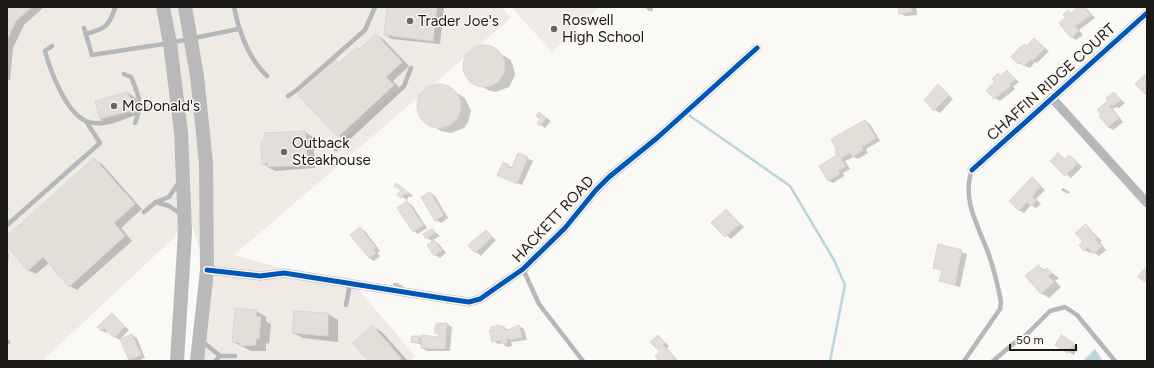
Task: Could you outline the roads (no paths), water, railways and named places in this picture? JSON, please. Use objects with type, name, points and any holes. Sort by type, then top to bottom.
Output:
[{"type":"main road","points":[[164,7],[181,132],[186,232],[177,361]]},
{"type":"main road","points":[[184,7],[197,76],[206,163],[207,270],[197,361]]},
{"type":"street","name":"CHAFFIN RIDGE COURT","points":[[972,170],[1147,12]]},
{"type":"street","name":"HACKETT ROAD","points":[[207,270],[260,276],[284,273],[469,302],[480,299],[524,270],[565,228],[596,190],[609,177],[658,138],[757,48]]},
{"type":"street","points":[[1052,98],[1147,203]]},
{"type":"lane","points":[[234,7],[238,29],[256,66],[267,76]]},
{"type":"lane","points":[[288,96],[297,90],[365,30],[375,7]]},
{"type":"lane","points":[[86,34],[102,30],[111,20],[115,8]]},
{"type":"lane","points":[[84,28],[92,55],[170,43],[238,29]]},
{"type":"lane","points":[[7,225],[100,142],[86,121],[72,110],[50,70],[45,51],[52,46]]},
{"type":"lane","points":[[336,149],[404,86],[411,68]]},
{"type":"lane","points":[[124,74],[131,76],[138,93],[140,111],[135,123]]},
{"type":"lane","points":[[86,121],[100,123],[140,111]]},
{"type":"lane","points":[[964,361],[1000,309],[1001,302],[990,259],[971,212],[969,182],[972,170]]},
{"type":"lane","points":[[144,212],[156,202],[169,198],[183,176]]},
{"type":"lane","points":[[156,202],[169,206],[185,217]]},
{"type":"lane","points":[[524,270],[539,304],[583,361]]},
{"type":"lane","points":[[346,305],[350,284]]},
{"type":"lane","points":[[993,361],[1026,335],[1050,311],[1065,307],[1077,315],[1115,361]]},
{"type":"lane","points":[[200,339],[220,356],[235,356]]},
{"type":"lane","points":[[215,361],[220,356]]},
{"type":"water","points":[[1095,349],[1103,361],[1083,361]]},
{"type":"waterway","points":[[690,116],[790,186],[834,260],[845,285],[830,361]]},
{"type":"place","name":"Trader Joe's","points":[[410,21]]},
{"type":"place","name":"Roswell High School","points":[[554,29]]},
{"type":"place","name":"McDonald's","points":[[114,106]]},
{"type":"place","name":"Outback Steakhouse","points":[[284,152]]}]
